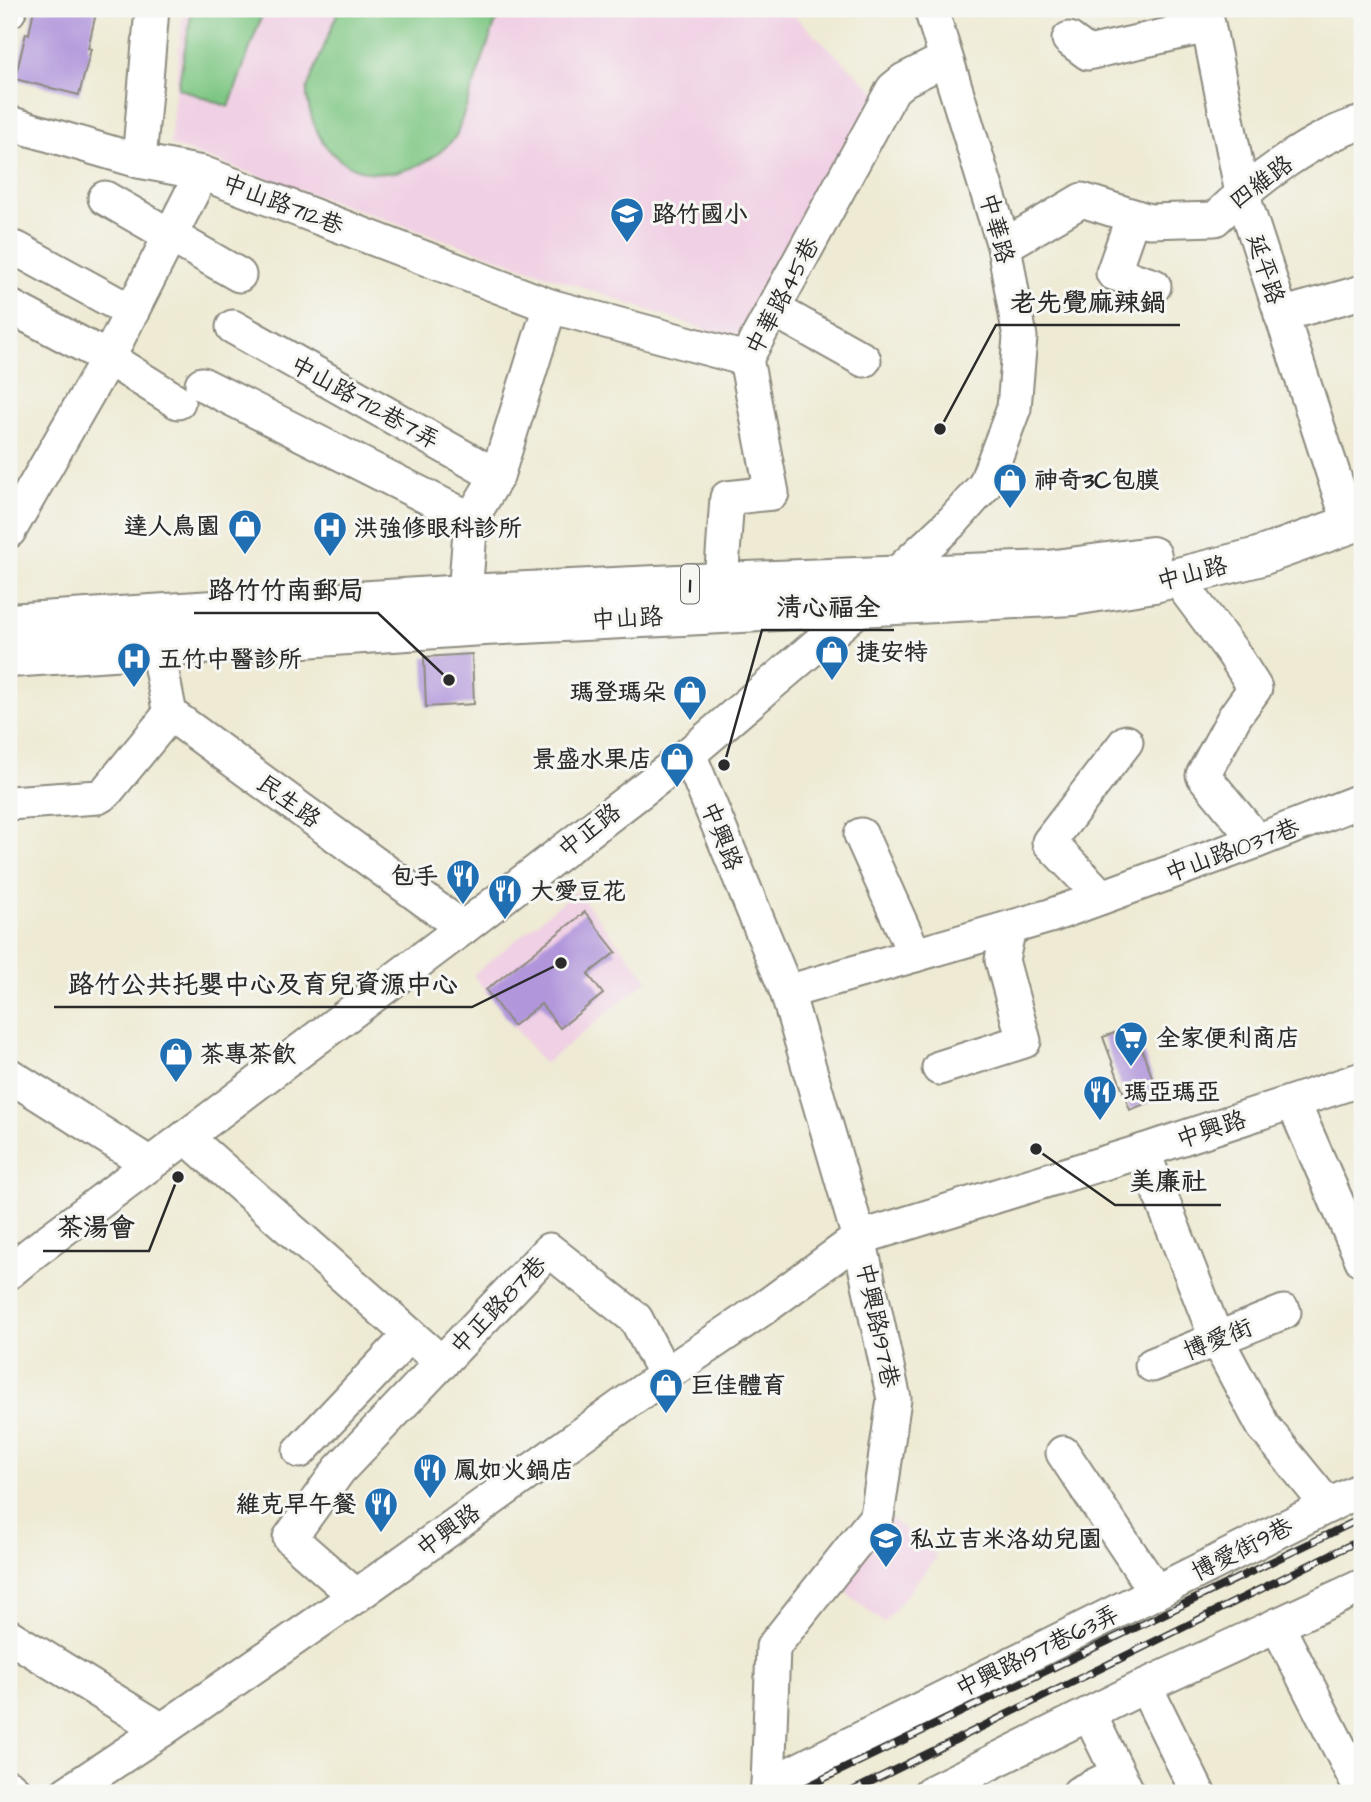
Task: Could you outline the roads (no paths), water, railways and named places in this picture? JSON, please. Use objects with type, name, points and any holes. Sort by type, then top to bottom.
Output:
[{"type":"main road","name":"中山路","points":[[9,658],[157,648],[720,582],[1048,570],[1142,559],[1354,510]]},
{"type":"main road","name":"中山路","points":[[9,624],[465,610],[861,607],[1073,596],[1154,583],[1258,557],[1354,510]]},
{"type":"street","points":[[139,161],[152,9]]},
{"type":"street","name":"中華路","points":[[891,577],[953,521],[985,485],[1014,408],[1020,337],[1004,246],[931,9]]},
{"type":"street","points":[[1069,39],[1088,53],[1206,17]]},
{"type":"street","name":"延平路","points":[[1206,17],[1242,193],[1281,315],[1354,510]]},
{"type":"street","name":"中華路45巷","points":[[720,582],[727,498],[772,493],[746,359],[893,89],[904,80],[946,58]]},
{"type":"street","name":"中山路712巷","points":[[9,123],[139,161],[202,173],[550,306],[746,359]]},
{"type":"street","name":"四維路","points":[[1004,246],[1082,200],[1149,221],[1215,219],[1242,193],[1290,159],[1342,128],[1362,123]]},
{"type":"street","points":[[9,531],[108,358],[202,173]]},
{"type":"street","points":[[105,198],[239,275]]},
{"type":"street","points":[[1133,216],[1113,273],[1154,286]]},
{"type":"street","points":[[17,248],[132,312]]},
{"type":"street","points":[[1281,315],[1362,292]]},
{"type":"street","points":[[9,306],[108,358],[471,519]]},
{"type":"street","points":[[465,610],[471,519],[498,476],[550,306]]},
{"type":"street","points":[[773,309],[864,360]]},
{"type":"street","name":"中山路712巷7弄","points":[[233,327],[498,476]]},
{"type":"street","name":"中正路","points":[[16,1253],[150,1164],[463,928],[688,754],[861,607],[891,577]]},
{"type":"street","points":[[1176,577],[1233,653],[1255,688],[1235,716],[1203,775],[1257,841]]},
{"type":"street","points":[[9,803],[98,797],[106,792],[170,714],[157,648]]},
{"type":"street","name":"民生路","points":[[170,714],[463,928]]},
{"type":"street","points":[[1101,897],[1049,842],[1126,742]]},
{"type":"street","name":"中興路","points":[[688,754],[787,992],[859,1238]]},
{"type":"street","name":"中山路1037巷","points":[[787,992],[1049,916],[1362,800]]},
{"type":"street","points":[[861,835],[915,955]]},
{"type":"street","points":[[939,1068],[1024,1041],[1002,960],[1009,928]]},
{"type":"street","points":[[9,1075],[150,1164]]},
{"type":"street","name":"中興路","points":[[67,1793],[356,1596],[859,1238],[1143,1151],[1362,1079]]},
{"type":"street","points":[[1293,1102],[1362,1260]]},
{"type":"street","name":"中正路87巷","points":[[186,1137],[442,1363]]},
{"type":"street","points":[[1143,1151],[1217,1340],[1263,1426],[1328,1506]]},
{"type":"street","name":"中興路197巷","points":[[769,1789],[773,1647],[877,1516],[894,1399],[859,1238]]},
{"type":"street","name":"中正路87巷","points":[[356,1596],[290,1538],[340,1470],[549,1250],[636,1319],[665,1376]]},
{"type":"street","name":"博愛街","points":[[1152,1365],[1284,1312]]},
{"type":"street","name":"中正路87巷","points":[[300,1451],[410,1335]]},
{"type":"street","points":[[1063,1453],[1156,1592]]},
{"type":"street","name":"博愛街9巷","points":[[1156,1592],[1362,1489]]},
{"type":"street","points":[[930,1793],[1145,1686],[1362,1586]]},
{"type":"street","name":"中興路197巷63弄","points":[[769,1789],[1156,1592]]},
{"type":"street","points":[[1276,1625],[1362,1792]]},
{"type":"street","points":[[9,1636],[162,1730]]},
{"type":"street","points":[[1145,1686],[1198,1793]]},
{"type":"street","points":[[1079,1793],[1123,1784],[1089,1714]]},
{"type":"street","points":[[9,1787],[16,1793]]},
{"type":"railway","points":[[794,1793],[1362,1518]]},
{"type":"railway","points":[[848,1793],[1362,1539]]},
{"type":"place","name":"路竹國小","points":[[627,244]]},
{"type":"place","name":"老先覺麻辣鍋","points":[[940,429]]},
{"type":"place","name":"神奇3C包膜","points":[[1010,510]]},
{"type":"place","name":"達人鳥園","points":[[245,556]]},
{"type":"place","name":"洪強修眼科診所","points":[[330,558]]},
{"type":"place","name":"路竹竹南郵局","points":[[449,680]]},
{"type":"place","name":"捷安特","points":[[832,682]]},
{"type":"place","name":"五竹中醫診所","points":[[134,689]]},
{"type":"place","name":"瑪登瑪朵","points":[[690,722]]},
{"type":"place","name":"清心福全","points":[[724,765]]},
{"type":"place","name":"景盛水果店","points":[[677,789]]},
{"type":"place","name":"包手","points":[[463,906]]},
{"type":"place","name":"大愛豆花","points":[[505,921]]},
{"type":"place","name":"路竹公共托嬰中心及育兒資源中心","points":[[561,963]]},
{"type":"place","name":"全家便利商店","points":[[1131,1068]]},
{"type":"place","name":"茶專茶飲","points":[[176,1084]]},
{"type":"place","name":"瑪亞瑪亞","points":[[1100,1122]]},
{"type":"place","name":"美廉社","points":[[1036,1149]]},
{"type":"place","name":"茶湯會","points":[[178,1177]]},
{"type":"place","name":"巨佳體育","points":[[666,1415]]},
{"type":"place","name":"鳳如火鍋店","points":[[430,1500]]},
{"type":"place","name":"維克早午餐","points":[[381,1534]]},
{"type":"place","name":"私立吉米洛幼兒園","points":[[886,1569]]}]
